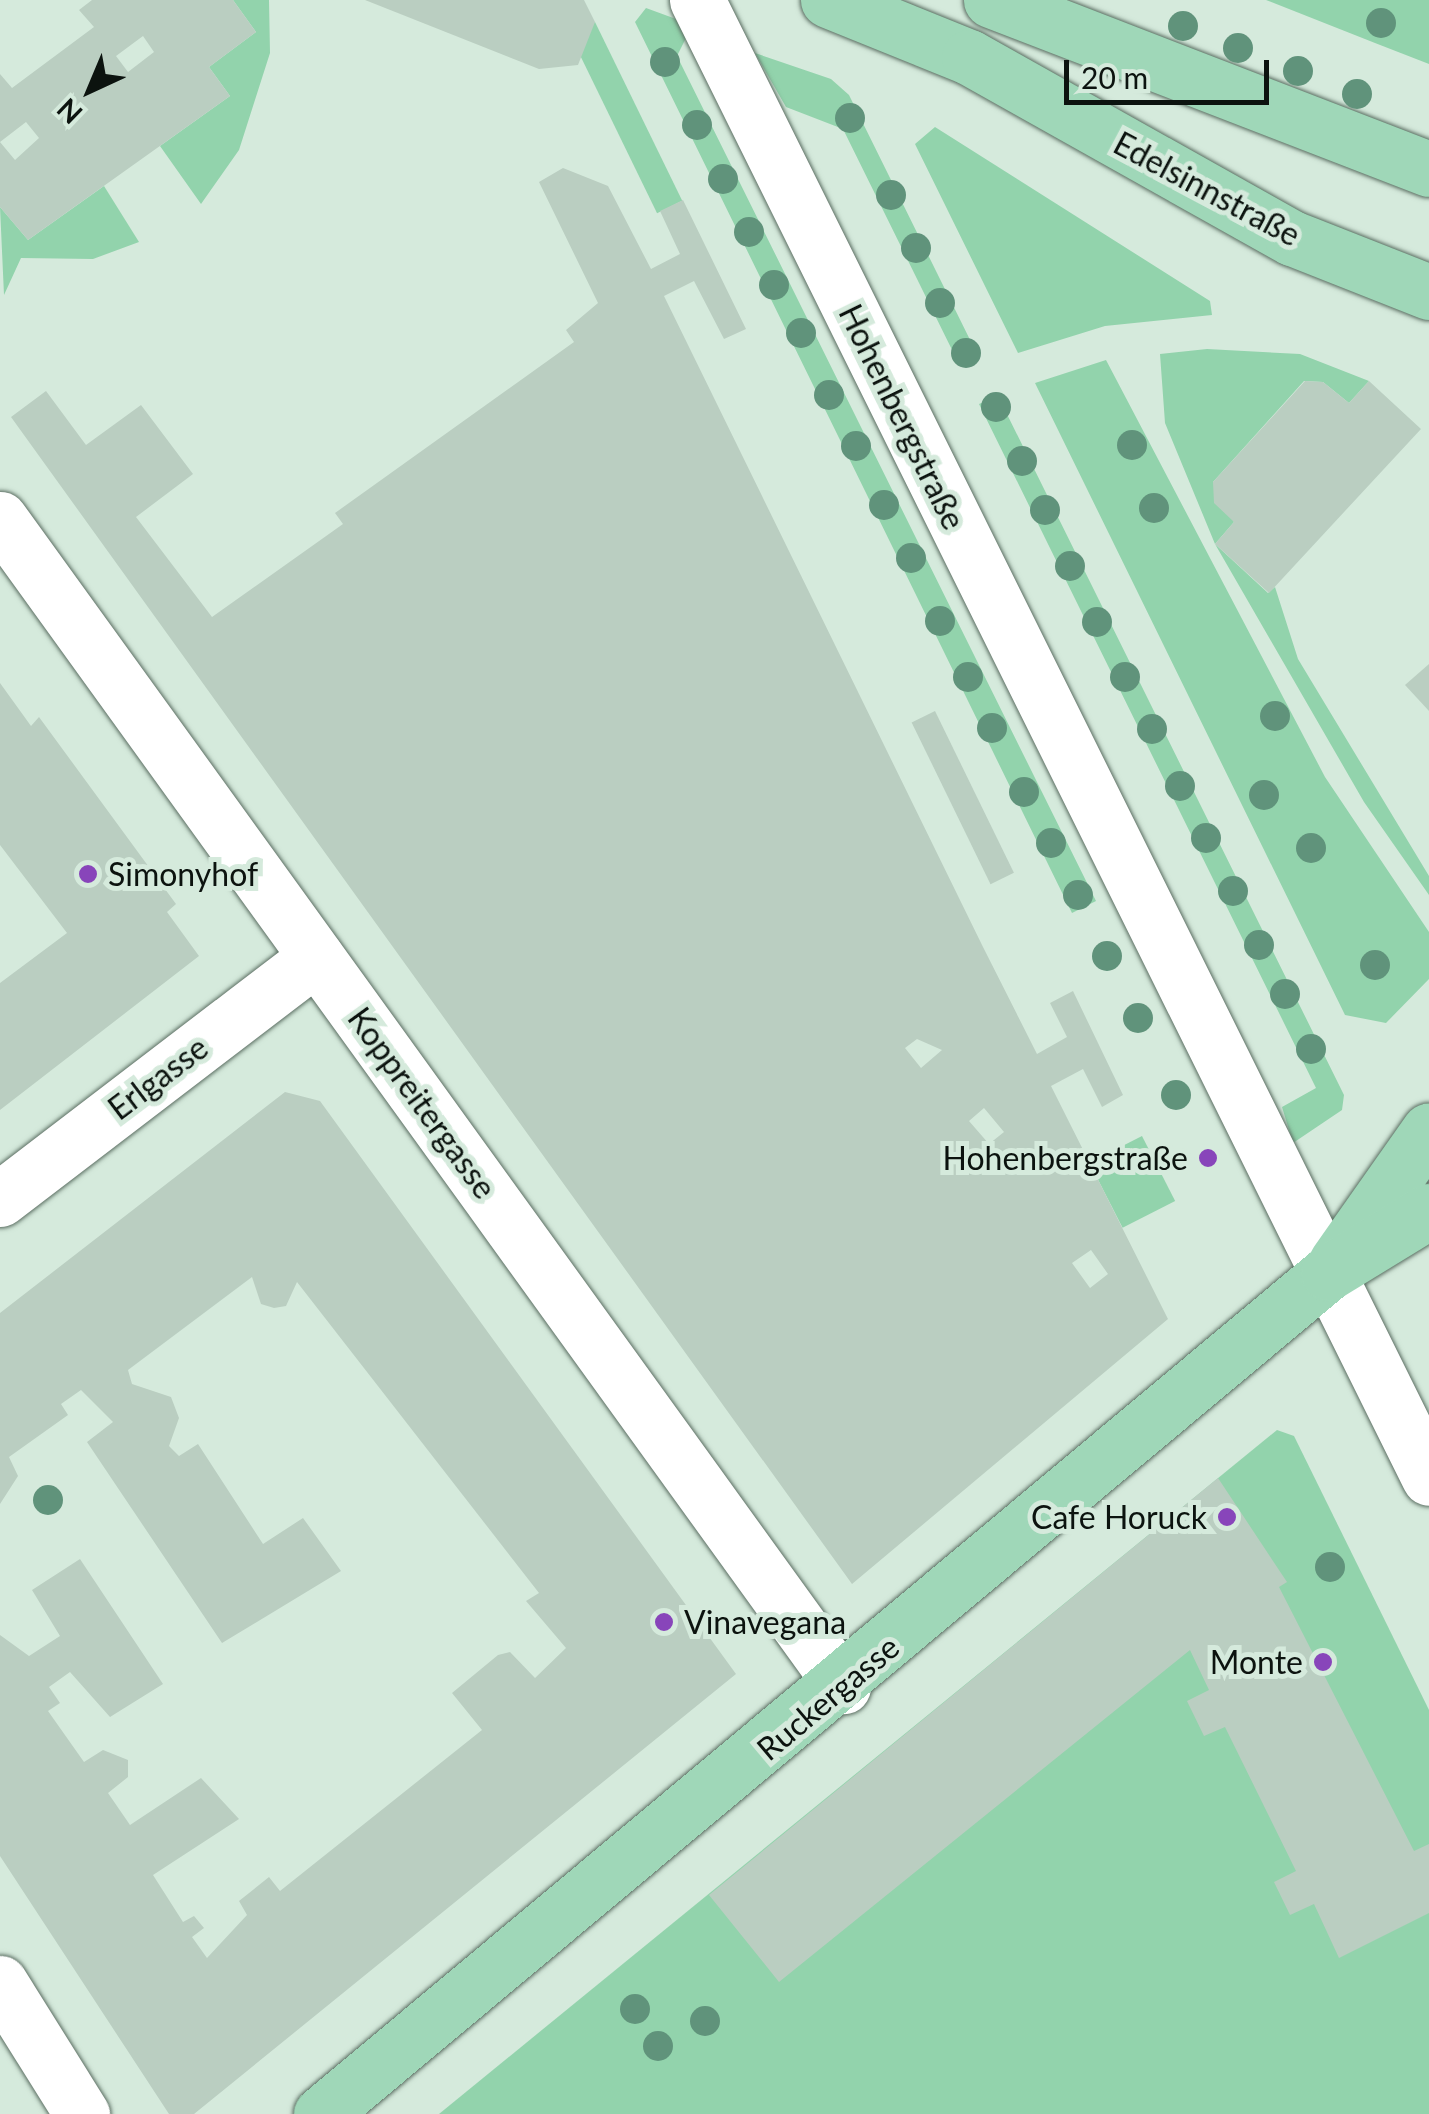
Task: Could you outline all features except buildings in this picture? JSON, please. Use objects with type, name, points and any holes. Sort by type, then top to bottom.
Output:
[{"type":"main road","name":"Edelsinnstraße","points":[[828,0],[969,57],[1292,238],[1429,292]]},
{"type":"main road","points":[[991,0],[1429,169]]},
{"type":"main road","name":"Ruckergasse","points":[[1328,1273],[1429,1130]]},
{"type":"main road","name":"Ruckergasse","points":[[320,2114],[844,1686],[1328,1273],[1429,1211]]},
{"type":"street","name":"Hohenbergstraße","points":[[697,0],[1429,1478]]},
{"type":"street","name":"Koppreitergasse","points":[[0,519],[844,1686]]},
{"type":"street","name":"Erlgasse","points":[[0,1199],[316,957]]},
{"type":"street","points":[[0,1984],[82,2114]]},
{"type":"green space","points":[[233,0],[269,0],[270,53],[239,150],[201,204],[160,146],[230,96],[209,67],[256,32]]},
{"type":"green space","points":[[1266,0],[1429,0],[1429,64],[1375,43]]},
{"type":"green space","points":[[646,8],[676,19],[686,38],[677,56],[1096,901],[1072,913],[635,22]]},
{"type":"green space","points":[[595,22],[682,201],[657,213],[570,34]]},
{"type":"green space","points":[[755,53],[831,79],[849,95],[979,358],[960,366],[843,129],[786,107]]},
{"type":"green space","points":[[935,127],[1210,301],[1212,315],[1105,326],[1018,353],[915,144]]},
{"type":"green space","points":[[104,186],[139,242],[93,259],[21,258],[4,295],[0,207],[28,240]]},
{"type":"green space","points":[[1207,349],[1300,354],[1369,381],[1349,403],[1323,382],[1304,381],[1213,482],[1234,522],[1215,544],[1165,423],[1160,354]]},
{"type":"green space","points":[[1106,360],[1325,777],[1429,932],[1429,979],[1386,1023],[1345,1015],[1035,383]]},
{"type":"green space","points":[[998,396],[1344,1095],[1342,1110],[1293,1143],[1282,1107],[1316,1088],[979,404]]},
{"type":"green space","points":[[1215,544],[1268,593],[1275,587],[1298,659],[1429,876],[1429,895],[1364,802]]},
{"type":"green space","points":[[1142,1136],[1175,1201],[1123,1228],[1089,1163]]},
{"type":"green space","points":[[1277,1430],[1294,1436],[1429,1710],[1429,2114],[439,2114]]},
{"type":"place","name":"Simonyhof","points":[[88,874]]},
{"type":"place","name":"Hohenbergstraße","points":[[1208,1158]]},
{"type":"place","name":"Cafe Horuck","points":[[1227,1517]]},
{"type":"place","name":"Vinavegana","points":[[664,1622]]},
{"type":"place","name":"Monte","points":[[1323,1662]]}]
